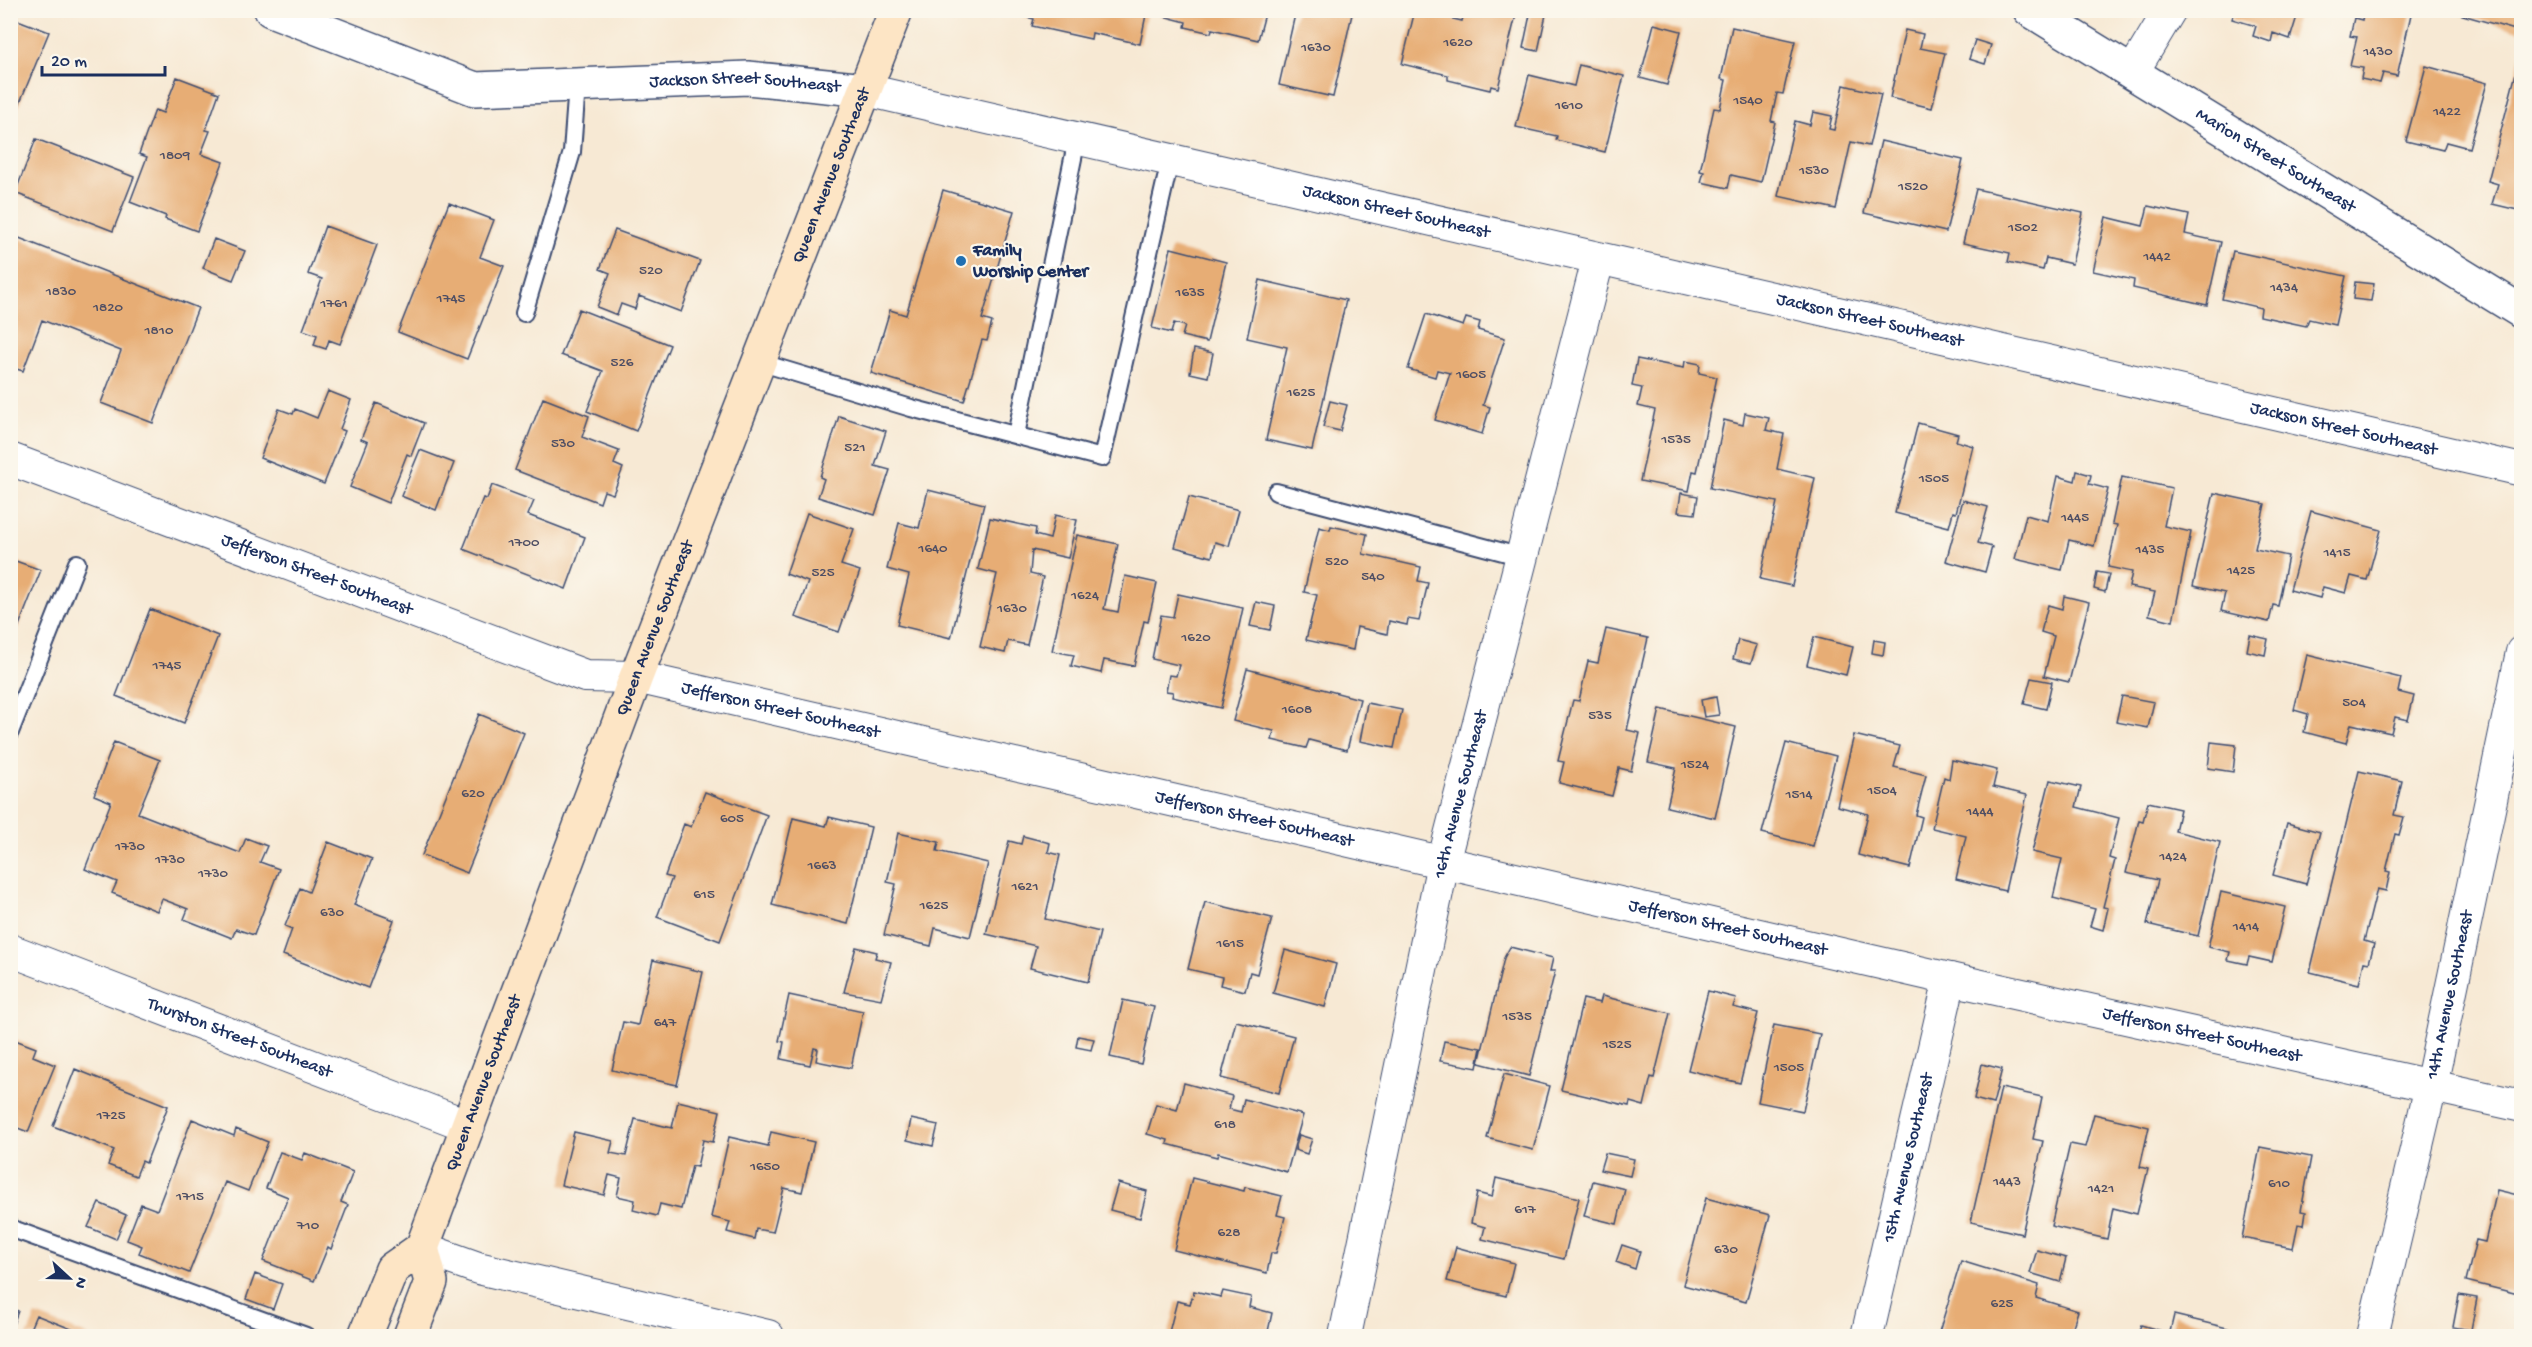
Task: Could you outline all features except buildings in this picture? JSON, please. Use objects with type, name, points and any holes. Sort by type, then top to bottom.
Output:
[{"type":"main road","name":"Queen Avenue Southeast","points":[[422,1248],[636,677],[896,10]]},
{"type":"main road","points":[[365,1336],[392,1269],[422,1248],[431,1282],[410,1336]]},
{"type":"street","name":"Jackson Street Southeast","points":[[271,10],[321,20],[475,89],[747,78],[866,90],[1598,260],[2522,470]]},
{"type":"street","name":"Marion Street Southeast","points":[[2030,10],[2522,312]]},
{"type":"street","points":[[2132,73],[2170,10]]},
{"type":"street","name":"16th Avenue Southeast","points":[[1345,1336],[1443,863],[1598,260]]},
{"type":"street","name":"Jefferson Street Southeast","points":[[10,459],[585,676],[636,677],[1950,979],[2522,1106]]},
{"type":"street","name":"14th Avenue Southeast","points":[[2372,1336],[2431,1086],[2522,652]]},
{"type":"street","name":"Thurston Street Southeast","points":[[10,950],[469,1126]]},
{"type":"street","name":"15th Avenue Southeast","points":[[1867,1336],[1950,979]]},
{"type":"street","points":[[422,1248],[478,1268],[768,1336]]},
{"type":"lane","points":[[524,313],[572,152],[577,85]]},
{"type":"lane","points":[[1016,435],[1077,139]]},
{"type":"lane","points":[[759,362],[911,408],[1102,458],[1170,161]]},
{"type":"lane","points":[[1276,492],[1522,557]]},
{"type":"lane","points":[[10,732],[77,563]]},
{"type":"lane","points":[[10,1228],[306,1336]]},
{"type":"place","name":"Family Worship Center","points":[[961,261]]}]
